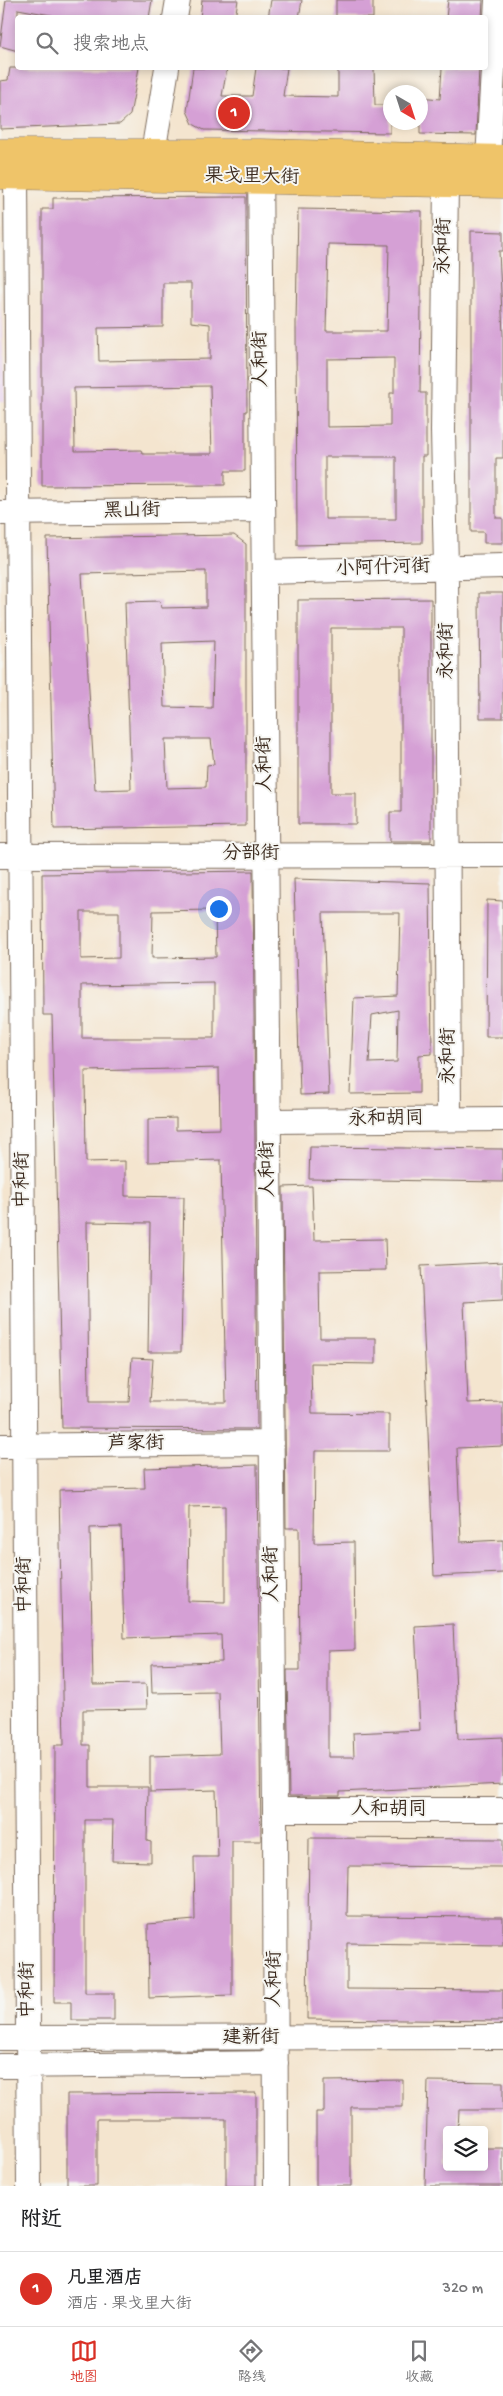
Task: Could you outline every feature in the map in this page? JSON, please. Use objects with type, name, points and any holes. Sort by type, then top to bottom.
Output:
[{"type":"main road","name":"果戈里大街","points":[[0,153],[153,165],[260,166],[495,159]]},
{"type":"main road","name":"果戈里大街","points":[[8,175],[153,165]]},
{"type":"main road","name":"果戈里大街","points":[[260,166],[446,182],[503,184]]},
{"type":"street","points":[[176,15],[178,0]]},
{"type":"street","points":[[495,159],[496,0]]},
{"type":"street","points":[[153,165],[167,70]]},
{"type":"street","name":"人和街","points":[[260,166],[275,1810],[276,2186]]},
{"type":"street","name":"中和街","points":[[8,175],[10,856],[24,1446],[29,2186]]},
{"type":"street","name":"永和街","points":[[446,182],[443,431],[446,567],[449,1119]]},
{"type":"street","name":"黑山街","points":[[9,513],[263,510]]},
{"type":"street","name":"小阿什河街","points":[[264,572],[503,566]]},
{"type":"street","name":"分部街","points":[[10,856],[503,855]]},
{"type":"street","name":"永和胡同","points":[[268,1121],[503,1120]]},
{"type":"street","name":"芦家街","points":[[0,1446],[271,1443]]},
{"type":"street","name":"人和胡同","points":[[275,1810],[503,1810]]},
{"type":"street","name":"建新街","points":[[0,2038],[503,2037]]},
{"type":"street","name":"建新街","points":[[0,2066],[276,2063]]},
{"type":"shaded area","points":[[0,288],[5,401],[0,401]]},
{"type":"building","points":[[6,0],[152,0],[150,15],[51,15],[18,9],[18,15],[15,15],[15,50],[0,46]]},
{"type":"building","points":[[202,0],[238,0],[236,15],[200,15]]},
{"type":"building","points":[[271,0],[302,0],[300,15],[268,15]]},
{"type":"building","points":[[336,0],[373,0],[373,15],[336,15]]},
{"type":"building","points":[[448,0],[483,0],[482,15],[446,15]]},
{"type":"building","points":[[10,68],[15,68],[15,70],[139,70],[130,115],[120,124],[0,129],[0,81],[8,80]]},
{"type":"building","points":[[193,70],[227,70],[222,96],[252,96],[256,70],[287,70],[283,96],[338,97],[338,70],[374,70],[375,105],[383,105],[383,130],[390,130],[390,133],[204,130],[193,124],[187,111]]},
{"type":"building","points":[[442,70],[479,70],[476,135],[420,134],[420,130],[428,130],[428,98],[440,99]]},
{"type":"building","points":[[246,197],[247,411],[245,411],[245,471],[225,471],[225,485],[42,486],[42,209],[53,209],[53,198]],"holes":[[[163,283],[191,283],[191,322],[210,324],[210,359],[99,361],[98,328],[163,327]],[[210,386],[212,454],[143,454],[141,450],[75,451],[74,388]]]},
{"type":"building","points":[[298,209],[422,211],[420,393],[426,393],[426,456],[422,456],[422,543],[297,545],[296,323]],"holes":[[[328,244],[389,245],[387,331],[326,331]],[[394,358],[394,393],[390,393],[390,426],[327,427],[327,359]],[[325,457],[396,457],[396,519],[325,519]]]},
{"type":"building","points":[[471,231],[503,232],[503,251],[499,251],[503,334],[503,458],[496,458],[496,518],[503,518],[503,543],[484,543],[484,532],[471,532]]},
{"type":"building","points":[[234,535],[246,544],[246,826],[54,829],[47,538]],"holes":[[[206,571],[206,607],[161,608],[160,601],[125,602],[131,789],[95,790],[82,574]],[[214,641],[212,708],[164,707],[162,643]],[[165,739],[211,739],[214,764],[207,765],[206,787],[167,788]]]},
{"type":"building","points":[[479,593],[503,593],[503,718],[480,718]]},
{"type":"building","points":[[431,599],[431,841],[390,841],[390,812],[401,812],[401,628],[331,628],[331,793],[356,793],[356,824],[298,824],[298,600]]},
{"type":"building","points":[[253,871],[257,1429],[62,1428],[52,1015],[43,1015],[42,874]],"holes":[[[215,910],[216,957],[152,958],[153,911]],[[81,912],[119,912],[119,958],[81,959]],[[214,983],[214,1038],[82,1038],[82,985]],[[219,1068],[220,1129],[176,1130],[176,1118],[148,1119],[148,1162],[221,1160],[226,1402],[150,1402],[153,1359],[132,1358],[129,1402],[89,1402],[87,1222],[150,1223],[148,1352],[181,1352],[184,1197],[125,1196],[125,1161],[86,1162],[85,1071]]]},
{"type":"building","points":[[294,879],[430,883],[432,1054],[419,1055],[419,1093],[350,1094],[354,998],[398,996],[400,913],[323,913],[329,1094],[300,1095]],"holes":[[[398,1010],[397,1062],[369,1063],[372,1015]]]},
{"type":"building","points":[[487,900],[503,901],[503,1037],[486,1037]]},
{"type":"building","points":[[310,1147],[503,1149],[503,1182],[309,1179]]},
{"type":"building","points":[[312,1186],[314,1240],[385,1239],[386,1270],[319,1271],[320,1338],[376,1338],[376,1364],[311,1363],[312,1413],[389,1414],[389,1451],[315,1451],[314,1543],[354,1542],[355,1650],[328,1651],[328,1757],[354,1757],[353,1733],[420,1730],[415,1626],[453,1624],[458,1739],[503,1737],[503,1784],[340,1792],[340,1796],[289,1796],[287,1670],[300,1670],[299,1528],[286,1528],[283,1187]]},
{"type":"building","points":[[503,1262],[503,1300],[464,1302],[468,1403],[503,1402],[503,1446],[457,1448],[461,1542],[503,1540],[503,1573],[434,1576],[421,1266]]},
{"type":"building","points":[[257,1465],[261,1841],[232,1841],[232,1995],[149,1998],[148,1924],[195,1920],[194,1857],[218,1857],[216,1790],[150,1792],[150,1756],[220,1754],[218,1692],[152,1693],[151,1664],[222,1662],[221,1635],[124,1638],[121,1527],[90,1528],[93,1685],[146,1684],[147,1709],[83,1710],[83,1745],[90,1745],[90,1787],[148,1787],[147,1841],[151,1842],[151,1862],[112,1861],[113,1820],[85,1820],[85,1993],[114,1993],[114,2020],[71,2020],[71,2002],[54,2002],[55,1745],[64,1745],[59,1490],[145,1488],[144,1468]],"holes":[[[225,1506],[225,1602],[188,1601],[189,1507]]]},
{"type":"building","points":[[309,1838],[503,1839],[503,1867],[348,1866],[347,1916],[503,1917],[503,1945],[347,1943],[347,1989],[503,1990],[503,2021],[307,2019]]},
{"type":"building","points":[[403,2080],[403,2107],[351,2107],[351,2186],[316,2186],[316,2112],[324,2112],[324,2081]]},
{"type":"building","points":[[428,2081],[503,2082],[503,2110],[459,2110],[458,2126],[443,2126],[443,2171],[488,2171],[488,2148],[503,2148],[503,2186],[425,2186]]},
{"type":"building","points":[[256,2093],[256,2186],[226,2186],[226,2119],[97,2119],[97,2186],[67,2186],[67,2094]]},
{"type":"place","name":"凡里酒店","points":[[234,113]]}]
